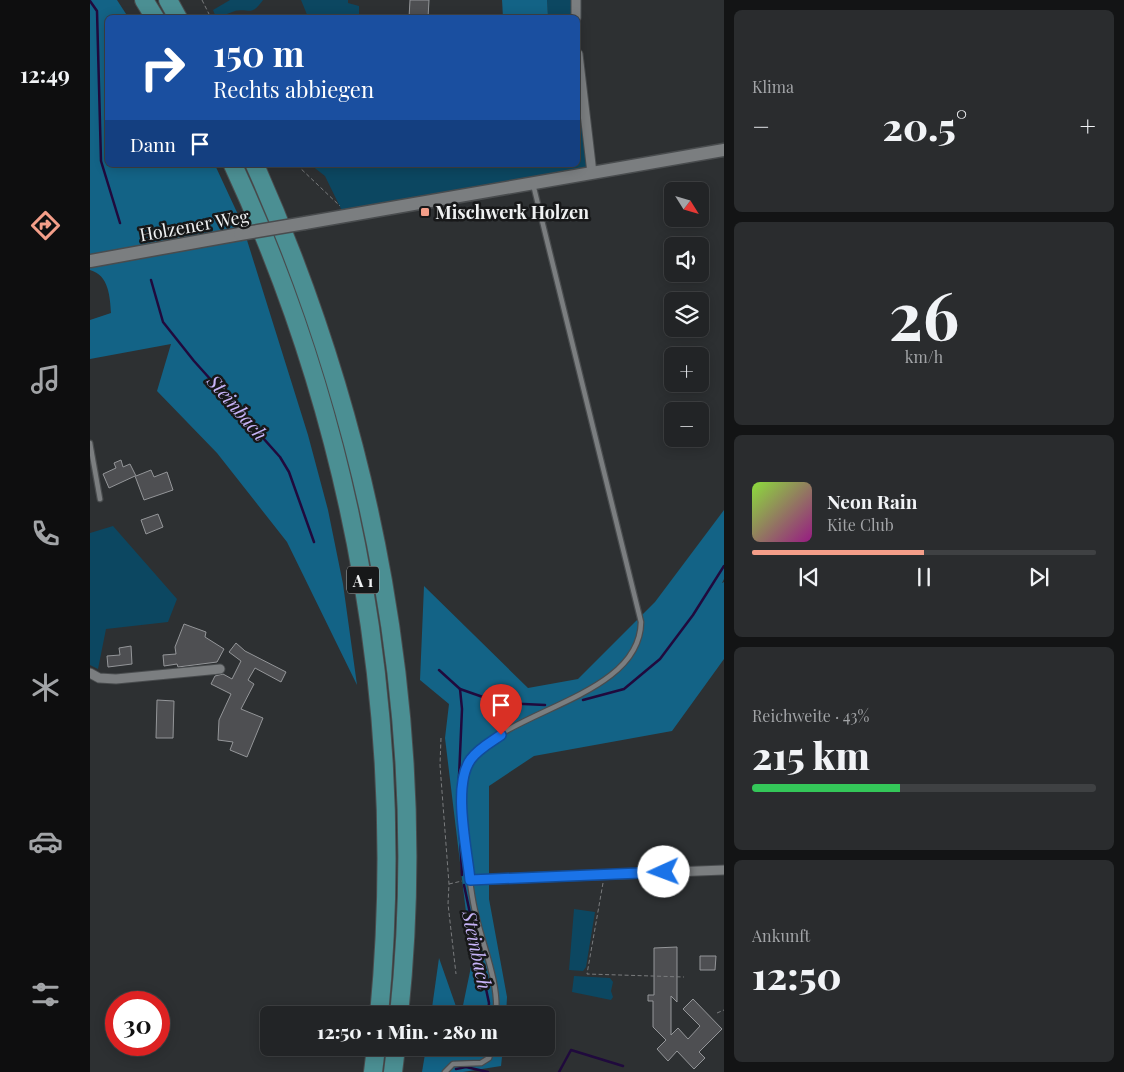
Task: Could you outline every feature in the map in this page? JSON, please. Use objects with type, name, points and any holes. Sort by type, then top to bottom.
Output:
[{"type":"highway","points":[[144,0],[153,15]]},
{"type":"highway","points":[[168,0],[176,15]]},
{"type":"highway","name":"A 1","points":[[234,167],[272,256],[318,387],[338,462],[361,568],[375,660],[386,797],[386,924],[380,1006]]},
{"type":"highway","name":"A 1","points":[[256,167],[291,248],[339,388],[358,457],[380,564],[399,696],[406,797],[406,895],[400,1006]]},
{"type":"highway","points":[[373,1072],[375,1056]]},
{"type":"highway","points":[[393,1072],[395,1056]]},
{"type":"main road","name":"Holzener Weg","points":[[90,261],[344,215],[724,150]]},
{"type":"street","points":[[576,0],[576,15]]},
{"type":"street","points":[[580,71],[592,173]]},
{"type":"street","points":[[90,673],[99,678],[116,679],[220,669]]},
{"type":"street","points":[[470,880],[724,870]]},
{"type":"lane","points":[[496,1006],[495,994],[475,912],[470,880],[462,781],[471,759],[501,735],[599,683],[620,666],[641,636],[641,622],[533,183]]},
{"type":"lane","points":[[90,443],[100,498]]},
{"type":"lane","points":[[445,1072],[453,1064],[481,1063],[490,1056]]},
{"type":"path","points":[[202,0],[210,15]]},
{"type":"path","points":[[299,167],[336,201],[344,215]]},
{"type":"path","points":[[441,738],[444,825],[449,884],[448,904],[456,974]]},
{"type":"path","points":[[605,874],[587,974],[684,977]]},
{"type":"path","points":[[449,884],[470,880]]},
{"type":"path","points":[[717,1013],[724,1010]]},
{"type":"shaded area","points":[[90,0],[117,0],[127,15],[105,15],[105,167],[216,167],[241,221],[308,435],[328,510],[343,584],[357,685],[287,542],[217,453],[157,391],[171,344],[90,359],[90,320],[111,313],[109,294],[105,282],[90,270]]},
{"type":"shaded area","points":[[230,0],[263,0],[256,8],[250,11],[240,10],[223,15],[215,15],[213,10]]},
{"type":"shaded area","points":[[301,0],[348,0],[348,3],[359,6],[359,15],[307,15]]},
{"type":"shaded area","points":[[502,0],[547,0],[548,15],[503,15]]},
{"type":"shaded area","points":[[547,0],[576,0],[576,15],[548,15]]},
{"type":"shaded area","points":[[580,71],[592,173],[344,215],[325,176],[314,167],[580,167]]},
{"type":"shaded area","points":[[724,510],[724,579],[722,583],[724,582],[724,659],[672,731],[534,756],[489,786],[489,899],[507,997],[506,1006],[463,1006],[472,962],[445,738],[449,704],[420,680],[424,586],[528,688],[578,679],[655,602]]},
{"type":"shaded area","points":[[113,526],[177,599],[168,622],[106,629],[98,669],[90,665],[90,533]]},
{"type":"shaded area","points":[[574,909],[595,912],[586,967],[583,971],[569,970]]},
{"type":"shaded area","points":[[439,958],[456,1006],[432,1006]]},
{"type":"shaded area","points":[[574,976],[610,978],[613,982],[611,991],[613,997],[611,1000],[572,992]]},
{"type":"shaded area","points":[[425,1056],[502,1056],[501,1066],[463,1072],[422,1072]]},
{"type":"building","points":[[410,0],[429,0],[428,15],[409,15]]},
{"type":"building","points":[[121,460],[123,467],[130,464],[136,476],[151,470],[154,477],[167,472],[173,490],[144,500],[135,476],[109,488],[103,474],[116,468],[114,463]]},
{"type":"building","points":[[158,514],[163,527],[146,534],[141,520]]},
{"type":"building","points":[[184,624],[206,632],[205,637],[224,649],[217,662],[178,667],[177,664],[164,666],[163,655],[176,654],[175,647]]},
{"type":"building","points":[[236,643],[245,651],[286,672],[281,682],[255,668],[248,680],[254,684],[241,709],[263,718],[247,757],[230,750],[233,742],[218,740],[219,720],[231,694],[211,684],[215,676],[223,674],[232,679],[241,661],[229,652]]},
{"type":"building","points":[[131,646],[132,664],[108,667],[107,656],[120,655],[119,648]]},
{"type":"building","points":[[157,700],[174,701],[173,738],[156,738]]},
{"type":"building","points":[[677,947],[677,1002],[671,996],[671,1035],[678,1028],[688,1039],[700,1026],[683,1009],[693,999],[722,1029],[699,1052],[705,1058],[694,1069],[677,1051],[668,1061],[657,1049],[666,1040],[653,1027],[653,1001],[648,1001],[648,995],[654,995],[654,948]]},
{"type":"building","points":[[700,956],[716,956],[715,970],[700,970]]},
{"type":"waterway","name":"Steinbach","points":[[90,1],[97,11],[101,161],[120,223]]},
{"type":"waterway","name":"Steinbach","points":[[151,280],[163,322],[194,361],[280,457],[289,472],[314,542]]},
{"type":"waterway","points":[[583,700],[624,689],[660,659],[693,615],[724,566]]},
{"type":"waterway","name":"Steinbach","points":[[439,670],[460,689],[462,709],[458,800],[462,875]]},
{"type":"waterway","points":[[460,689],[500,703],[545,705]]},
{"type":"waterway","name":"Steinbach","points":[[464,885],[489,1006]]},
{"type":"waterway","points":[[559,1072],[571,1050],[623,1066]]},
{"type":"waterway","points":[[456,1069],[466,1067],[488,1072]]},
{"type":"place","name":"Mischwerk Holzen","points":[[425,212]]},
{"type":"route","points":[[501,735],[478,751],[471,759],[462,781],[470,880],[664,872]]}]
